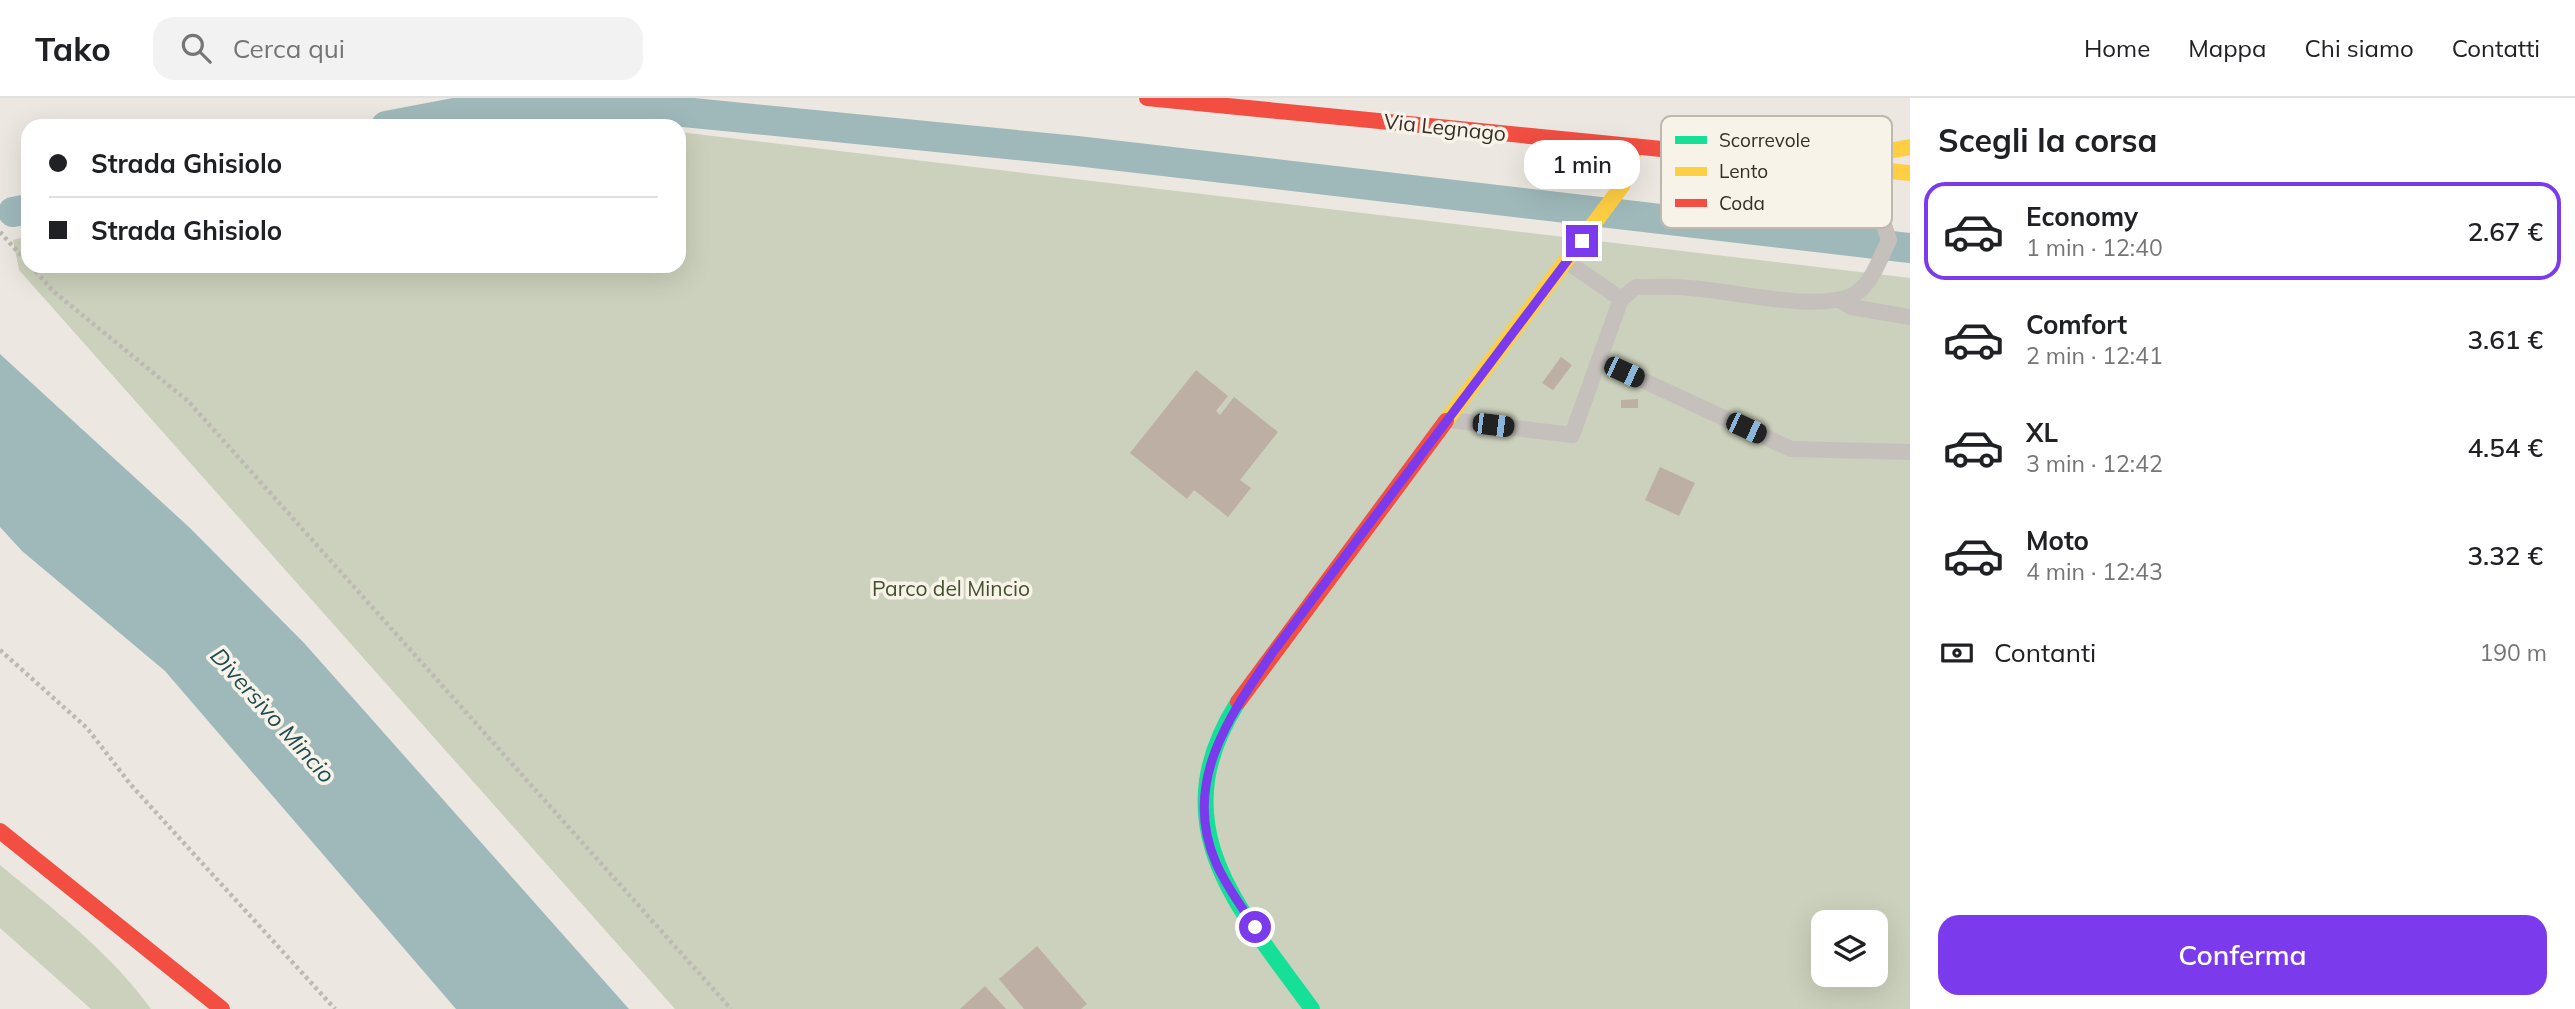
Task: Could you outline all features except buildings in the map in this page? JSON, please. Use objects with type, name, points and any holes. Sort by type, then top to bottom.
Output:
[{"type":"street","name":"Via Legnago","points":[[1147,98],[1661,148]]},
{"type":"street","points":[[1312,1009],[1231,892],[1215,861],[1206,826],[1205,793],[1211,761],[1227,722],[1273,652],[1622,186],[1636,146]]},
{"type":"street","points":[[1892,150],[1910,147]]},
{"type":"street","name":"Via Legnago","points":[[1892,171],[1910,173]]},
{"type":"street","points":[[0,831],[222,1009]]},
{"type":"street","points":[[174,971],[193,1009]]},
{"type":"lane","points":[[1841,301],[1860,290],[1876,267],[1889,240],[1885,228]]},
{"type":"lane","points":[[1567,260],[1621,299]]},
{"type":"lane","points":[[1448,419],[1572,435],[1621,299],[1636,286],[1692,288],[1747,297],[1841,301],[1851,307],[1910,317]]},
{"type":"lane","points":[[1599,360],[1791,449],[1910,452]]},
{"type":"path","points":[[0,232],[21,256]]},
{"type":"path","points":[[36,273],[53,291],[189,402],[731,1009]]},
{"type":"path","points":[[0,650],[87,728],[131,785],[335,1009]]},
{"type":"green space","name":"Parco del Mincio","points":[[686,133],[1910,278],[1910,1009],[675,1009],[22,273],[686,273]]},
{"type":"green space","name":"Parco del Mincio","points":[[21,238],[21,272],[13,240]]},
{"type":"green space","points":[[0,865],[100,950],[151,1009],[91,1009],[0,928]]},
{"type":"water","name":"Diversivo Mincio","points":[[0,354],[190,528],[305,644],[629,1009],[456,1009],[165,671],[22,551],[0,527]]},
{"type":"waterway","points":[[423,119],[470,110],[555,104],[643,108],[1077,151],[1661,219]]},
{"type":"waterway","points":[[13,212],[21,210]]},
{"type":"waterway","points":[[1738,228],[1910,248]]},
{"type":"traffic: fast","points":[[1238,702],[1216,747],[1206,789],[1208,828],[1218,865],[1236,901],[1312,1009]]},
{"type":"traffic: slow","points":[[1446,421],[1622,186],[1636,146]]},
{"type":"traffic: slow","points":[[1892,150],[1910,147]]},
{"type":"traffic: slow","points":[[1892,171],[1910,173]]},
{"type":"traffic: jam","points":[[1147,98],[1661,149]]},
{"type":"traffic: jam","points":[[1238,702],[1446,421]]},
{"type":"traffic: jam","points":[[0,831],[222,1009]]},
{"type":"route","points":[[1255,927],[1231,892],[1215,861],[1206,826],[1205,793],[1211,761],[1227,722],[1273,652],[1582,241]]}]
